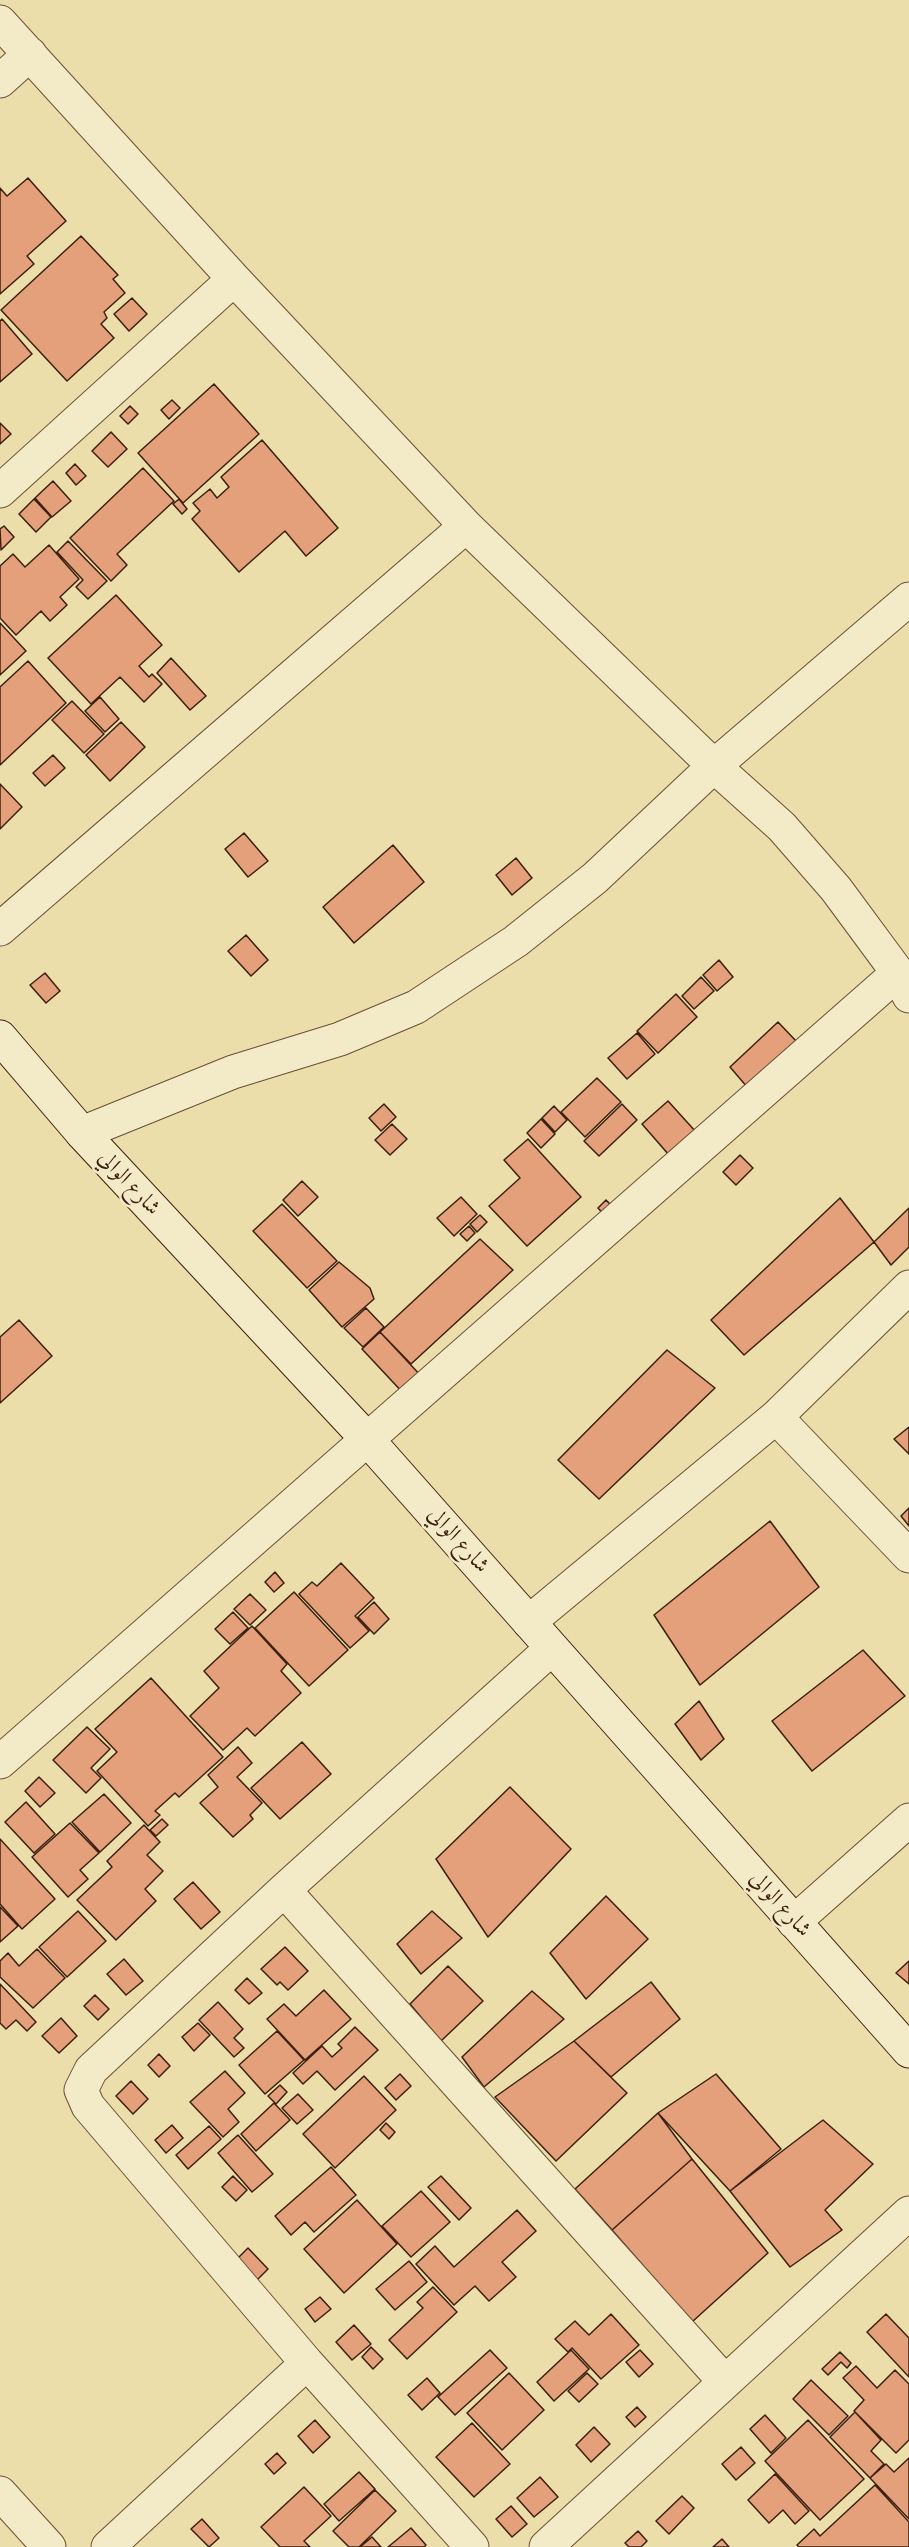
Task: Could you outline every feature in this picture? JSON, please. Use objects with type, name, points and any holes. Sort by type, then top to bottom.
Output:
[{"type":"street","points":[[0,22],[234,279],[466,526],[714,766],[782,827],[836,889],[903,984],[367,1439],[0,1762]]},
{"type":"street","points":[[0,81],[30,54]]},
{"type":"street","points":[[0,491],[234,279]]},
{"type":"street","points":[[0,929],[466,526]]},
{"type":"street","points":[[82,1133],[233,1072],[340,1039],[416,1007],[516,941],[595,878],[714,766],[909,599]]},
{"type":"street","name":"شارع الوالي","points":[[0,1037],[82,1133],[367,1439],[909,2051]]},
{"type":"street","points":[[529,1622],[776,1417],[909,1287]]},
{"type":"street","points":[[776,1417],[909,1556]]},
{"type":"street","points":[[471,2547],[307,2363],[88,2106],[81,2090],[92,2070],[284,1890],[551,1649]]},
{"type":"street","points":[[794,1922],[909,1821]]},
{"type":"street","points":[[284,1890],[725,2382]]},
{"type":"street","points":[[546,2547],[909,2213]]},
{"type":"street","points":[[108,2547],[307,2363]]},
{"type":"street","points":[[0,2493],[49,2547]]},
{"type":"building","points":[[28,178],[66,221],[27,256],[34,264],[0,294],[0,188],[7,196]]},
{"type":"building","points":[[81,236],[118,275],[113,279],[125,293],[104,312],[107,318],[101,324],[114,338],[67,381],[1,310]]},
{"type":"building","points":[[132,298],[147,314],[129,331],[114,314]]},
{"type":"building","points":[[2,319],[32,354],[0,382],[0,321]]},
{"type":"building","points":[[214,384],[259,434],[183,503],[138,453]]},
{"type":"building","points":[[172,400],[180,408],[169,419],[161,410]]},
{"type":"building","points":[[130,406],[138,414],[128,424],[120,416]]},
{"type":"building","points":[[0,423],[11,434],[0,444]]},
{"type":"building","points":[[111,432],[127,449],[108,467],[92,451]]},
{"type":"building","points":[[262,440],[338,528],[306,556],[285,531],[239,572],[192,519],[200,511],[193,503],[210,489],[217,498],[229,487],[221,477]]},
{"type":"building","points":[[75,464],[86,476],[76,485],[66,473]]},
{"type":"building","points":[[143,468],[174,501],[117,554],[127,565],[111,581],[70,538]]},
{"type":"building","points":[[53,481],[71,501],[52,517],[35,498]]},
{"type":"building","points":[[34,499],[51,517],[36,532],[19,514]]},
{"type":"building","points":[[179,499],[187,509],[182,514],[173,504]]},
{"type":"building","points":[[4,526],[14,537],[1,550],[0,529]]},
{"type":"building","points":[[68,541],[107,581],[88,599],[76,587],[83,580],[57,552]]},
{"type":"building","points":[[49,545],[79,579],[60,597],[67,605],[50,621],[41,611],[16,635],[0,618],[0,566],[13,554],[25,567]]},
{"type":"building","points":[[116,595],[162,645],[139,666],[149,677],[152,674],[162,684],[144,702],[120,677],[91,704],[48,658]]},
{"type":"building","points":[[0,623],[26,651],[0,675]]},
{"type":"building","points":[[171,658],[206,696],[190,710],[157,673]]},
{"type":"building","points":[[28,661],[66,703],[0,765],[0,687]]},
{"type":"building","points":[[100,697],[119,719],[105,732],[85,711]]},
{"type":"building","points":[[72,701],[104,734],[84,753],[52,720]]},
{"type":"building","points":[[121,722],[145,747],[110,781],[86,755]]},
{"type":"building","points":[[53,755],[65,768],[45,786],[33,773]]},
{"type":"building","points":[[0,784],[22,807],[0,829]]},
{"type":"building","points":[[244,833],[268,861],[248,877],[225,849]]},
{"type":"building","points":[[393,845],[424,882],[354,943],[323,907]]},
{"type":"building","points":[[516,858],[532,878],[512,895],[496,875]]},
{"type":"building","points":[[246,935],[268,960],[251,976],[228,951]]},
{"type":"building","points":[[719,960],[733,977],[717,991],[703,975]]},
{"type":"building","points":[[45,973],[60,991],[46,1003],[30,985]]},
{"type":"building","points":[[701,977],[714,991],[694,1009],[682,996]]},
{"type":"building","points":[[676,994],[697,1017],[658,1053],[637,1031]]},
{"type":"building","points":[[778,1022],[797,1042],[748,1088],[730,1067]]},
{"type":"building","points":[[637,1033],[655,1054],[627,1079],[608,1058]]},
{"type":"building","points":[[597,1078],[621,1102],[585,1137],[561,1112]]},
{"type":"building","points":[[668,1101],[696,1132],[669,1155],[642,1124]]},
{"type":"building","points":[[384,1104],[396,1117],[381,1131],[369,1118]]},
{"type":"building","points":[[622,1104],[637,1120],[599,1156],[584,1141]]},
{"type":"building","points":[[554,1106],[567,1120],[555,1132],[542,1118]]},
{"type":"building","points":[[541,1119],[555,1134],[541,1148],[527,1133]]},
{"type":"building","points":[[392,1124],[407,1139],[390,1155],[375,1140]]},
{"type":"building","points":[[528,1139],[581,1197],[527,1246],[489,1206],[520,1178],[504,1160]]},
{"type":"building","points":[[740,1155],[753,1168],[736,1185],[723,1172]]},
{"type":"building","points":[[302,1181],[318,1197],[298,1216],[283,1200]]},
{"type":"building","points":[[461,1197],[477,1214],[454,1236],[437,1218]]},
{"type":"building","points":[[840,1198],[874,1242],[744,1355],[711,1320]]},
{"type":"building","points":[[606,1200],[615,1209],[606,1217],[598,1208]]},
{"type":"building","points":[[282,1204],[337,1261],[307,1288],[253,1231]]},
{"type":"building","points":[[909,1208],[909,1247],[891,1265],[874,1242]]},
{"type":"building","points":[[480,1215],[487,1222],[477,1232],[470,1224]]},
{"type":"building","points":[[469,1226],[475,1233],[467,1241],[460,1234]]},
{"type":"building","points":[[480,1239],[513,1270],[411,1364],[380,1332]]},
{"type":"building","points":[[339,1262],[370,1288],[374,1299],[342,1327],[309,1290]]},
{"type":"building","points":[[366,1308],[384,1327],[363,1347],[344,1328]]},
{"type":"building","points":[[19,1320],[52,1356],[0,1403],[0,1337]]},
{"type":"building","points":[[380,1332],[423,1378],[405,1395],[362,1349]]},
{"type":"building","points":[[667,1350],[715,1388],[599,1499],[558,1460]]},
{"type":"building","points":[[909,1427],[909,1454],[894,1439]]},
{"type":"building","points":[[909,1508],[909,1526],[901,1516]]},
{"type":"building","points":[[770,1521],[819,1587],[700,1685],[654,1615]]},
{"type":"building","points":[[341,1563],[374,1598],[355,1616],[369,1631],[350,1648],[299,1594],[312,1582],[317,1586]]},
{"type":"building","points":[[275,1572],[284,1583],[274,1592],[265,1582]]},
{"type":"building","points":[[294,1592],[348,1650],[309,1686],[255,1628]]},
{"type":"building","points":[[250,1594],[266,1610],[250,1625],[234,1609]]},
{"type":"building","points":[[374,1602],[389,1619],[374,1634],[358,1617]]},
{"type":"building","points":[[233,1612],[248,1628],[230,1644],[215,1629]]},
{"type":"building","points":[[252,1626],[287,1664],[281,1671],[301,1693],[255,1736],[247,1728],[223,1750],[190,1716],[219,1688],[204,1671]]},
{"type":"building","points":[[863,1650],[905,1696],[812,1771],[772,1721]]},
{"type":"building","points":[[151,1678],[223,1757],[179,1797],[175,1793],[155,1811],[160,1815],[148,1826],[97,1771],[117,1752],[95,1729]]},
{"type":"building","points":[[699,1701],[724,1739],[701,1760],[675,1724]]},
{"type":"building","points":[[87,1727],[110,1749],[91,1768],[101,1778],[86,1793],[53,1760]]},
{"type":"building","points":[[302,1742],[331,1774],[280,1819],[251,1788]]},
{"type":"building","points":[[238,1747],[252,1763],[237,1777],[262,1803],[250,1815],[253,1819],[233,1837],[200,1803],[218,1787],[208,1775]]},
{"type":"building","points":[[39,1777],[55,1793],[40,1807],[25,1791]]},
{"type":"building","points":[[510,1787],[571,1849],[488,1937],[436,1859]]},
{"type":"building","points":[[104,1794],[131,1823],[100,1852],[72,1822]]},
{"type":"building","points":[[26,1802],[55,1834],[34,1853],[5,1822]]},
{"type":"building","points":[[162,1819],[168,1825],[156,1836],[150,1830]]},
{"type":"building","points":[[70,1823],[99,1853],[80,1870],[88,1879],[68,1897],[32,1857]]},
{"type":"building","points":[[144,1825],[160,1842],[147,1855],[163,1871],[145,1889],[156,1901],[116,1940],[77,1900],[112,1867],[107,1861]]},
{"type":"building","points":[[0,1839],[55,1899],[22,1929],[0,1904]]},
{"type":"building","points":[[193,1882],[220,1912],[201,1929],[174,1899]]},
{"type":"building","points":[[606,1896],[648,1939],[586,1999],[550,1953]]},
{"type":"building","points":[[0,1907],[18,1926],[0,1942]]},
{"type":"building","points":[[78,1911],[106,1941],[67,1977],[39,1947]]},
{"type":"building","points":[[432,1911],[462,1938],[421,1974],[397,1944]]},
{"type":"building","points":[[285,1947],[308,1971],[288,1990],[280,1982],[277,1985],[261,1969]]},
{"type":"building","points":[[37,1949],[65,1978],[33,2008],[0,1977],[0,1961],[8,1953],[19,1966]]},
{"type":"building","points":[[124,1959],[143,1981],[126,1995],[107,1974]]},
{"type":"building","points":[[909,1961],[909,1984],[896,1973]]},
{"type":"building","points":[[448,1966],[483,2001],[441,2041],[410,2004]]},
{"type":"building","points":[[247,1978],[262,1993],[249,2004],[235,1990]]},
{"type":"building","points":[[651,1982],[680,2019],[611,2077],[574,2041]]},
{"type":"building","points":[[0,1984],[36,2022],[27,2031],[16,2020],[6,2029],[0,2023]]},
{"type":"building","points":[[324,1990],[351,2019],[305,2060],[267,2019],[284,2004],[296,2016]]},
{"type":"building","points":[[532,1991],[564,2019],[484,2087],[462,2057]]},
{"type":"building","points":[[95,1995],[109,2009],[98,2020],[84,2006]]},
{"type":"building","points":[[218,2002],[243,2029],[234,2038],[244,2048],[234,2057],[199,2020]]},
{"type":"building","points":[[61,2018],[77,2036],[59,2053],[42,2036]]},
{"type":"building","points":[[198,2023],[210,2035],[194,2051],[182,2037]]},
{"type":"building","points":[[355,2027],[378,2050],[335,2090],[317,2071],[303,2084],[293,2073],[322,2046],[332,2057],[342,2048],[338,2044]]},
{"type":"building","points":[[277,2031],[304,2060],[265,2094],[239,2065]]},
{"type":"building","points":[[574,2041],[627,2093],[556,2161],[495,2097]]},
{"type":"building","points":[[159,2054],[170,2066],[159,2077],[148,2065]]},
{"type":"building","points":[[225,2071],[245,2093],[228,2109],[239,2122],[223,2137],[190,2102]]},
{"type":"building","points":[[400,2074],[411,2086],[396,2100],[385,2088]]},
{"type":"building","points":[[716,2074],[781,2149],[730,2191],[658,2113]]},
{"type":"building","points":[[364,2076],[396,2110],[335,2168],[303,2134]]},
{"type":"building","points":[[131,2081],[148,2099],[133,2114],[116,2096]]},
{"type":"building","points":[[280,2085],[287,2092],[276,2104],[268,2096]]},
{"type":"building","points":[[298,2094],[313,2110],[297,2124],[282,2108]]},
{"type":"building","points":[[274,2103],[290,2120],[256,2151],[241,2134]]},
{"type":"building","points":[[658,2113],[692,2159],[612,2230],[575,2189]]},
{"type":"building","points":[[823,2120],[873,2164],[825,2210],[842,2230],[790,2267],[730,2191]]},
{"type":"building","points":[[386,2123],[395,2132],[389,2139],[380,2130]]},
{"type":"building","points":[[172,2125],[183,2138],[166,2153],[155,2140]]},
{"type":"building","points":[[209,2126],[221,2139],[188,2169],[176,2155]]},
{"type":"building","points":[[238,2135],[273,2174],[252,2192],[218,2153]]},
{"type":"building","points":[[692,2159],[768,2253],[692,2322],[612,2230]]},
{"type":"building","points":[[331,2167],[356,2195],[314,2232],[305,2222],[291,2235],[275,2216]]},
{"type":"building","points":[[233,2176],[247,2190],[236,2201],[222,2187]]},
{"type":"building","points":[[441,2176],[471,2208],[459,2220],[428,2187]]},
{"type":"building","points":[[421,2191],[450,2222],[411,2257],[382,2226]]},
{"type":"building","points":[[357,2200],[397,2244],[344,2293],[304,2249]]},
{"type":"building","points":[[517,2210],[536,2231],[502,2262],[516,2277],[489,2301],[475,2286],[454,2305],[416,2264],[435,2246],[454,2267]]},
{"type":"building","points":[[248,2248],[268,2269],[251,2286],[230,2266]]},
{"type":"building","points":[[409,2261],[427,2282],[395,2310],[376,2289]]},
{"type":"building","points":[[433,2287],[457,2312],[407,2359],[389,2340],[423,2308],[417,2302]]},
{"type":"building","points":[[320,2297],[331,2309],[315,2322],[305,2309]]},
{"type":"building","points":[[611,2314],[639,2345],[601,2379],[572,2348],[568,2352],[555,2339],[575,2321],[589,2335]]},
{"type":"building","points":[[886,2314],[909,2338],[909,2377],[867,2332]]},
{"type":"building","points":[[354,2325],[371,2344],[352,2360],[336,2342]]},
{"type":"building","points":[[371,2347],[383,2359],[373,2369],[362,2357]]},
{"type":"building","points":[[490,2350],[507,2368],[455,2415],[438,2397]]},
{"type":"building","points":[[571,2350],[589,2369],[554,2401],[537,2382]]},
{"type":"building","points":[[640,2350],[653,2364],[639,2377],[626,2362]]},
{"type":"building","points":[[840,2352],[851,2363],[847,2368],[841,2362],[828,2375],[822,2369]]},
{"type":"building","points":[[856,2366],[877,2388],[895,2370],[909,2384],[909,2440],[896,2453],[854,2411],[864,2400],[843,2378]]},
{"type":"building","points":[[509,2373],[544,2410],[502,2450],[467,2413]]},
{"type":"building","points":[[587,2373],[598,2384],[579,2402],[568,2391]]},
{"type":"building","points":[[427,2378],[440,2393],[422,2410],[408,2395]]},
{"type":"building","points":[[811,2380],[848,2416],[829,2435],[793,2399]]},
{"type":"building","points":[[637,2407],[646,2417],[635,2427],[626,2417]]},
{"type":"building","points":[[855,2412],[881,2440],[871,2451],[884,2464],[870,2478],[830,2437]]},
{"type":"building","points":[[765,2415],[786,2438],[771,2453],[750,2429]]},
{"type":"building","points":[[315,2420],[330,2437],[313,2453],[298,2436]]},
{"type":"building","points":[[808,2420],[864,2479],[820,2520],[765,2461]]},
{"type":"building","points":[[472,2423],[510,2464],[474,2497],[436,2457]]},
{"type":"building","points":[[594,2427],[610,2444],[591,2462],[576,2445]]},
{"type":"building","points":[[741,2447],[755,2463],[736,2480],[722,2464]]},
{"type":"building","points":[[277,2453],[286,2463],[274,2474],[265,2464]]},
{"type":"building","points":[[909,2458],[909,2519],[870,2478],[886,2464],[894,2472]]},
{"type":"building","points":[[359,2472],[375,2489],[339,2521],[324,2504]]},
{"type":"building","points":[[775,2474],[809,2511],[795,2524],[783,2510],[769,2523],[748,2500]]},
{"type":"building","points":[[540,2477],[558,2497],[534,2517],[517,2498]]},
{"type":"building","points":[[875,2485],[909,2522],[909,2547],[799,2547],[797,2545],[814,2529],[820,2536]]},
{"type":"building","points":[[304,2487],[331,2516],[304,2541],[310,2547],[280,2547],[261,2527]]},
{"type":"building","points":[[375,2490],[396,2511],[359,2547],[349,2547],[333,2531]]},
{"type":"building","points":[[682,2496],[694,2508],[669,2534],[656,2521]]},
{"type":"building","points":[[511,2506],[527,2524],[512,2537],[496,2519]]},
{"type":"building","points":[[202,2519],[219,2538],[209,2547],[191,2529]]},
{"type":"building","points":[[411,2528],[426,2545],[424,2547],[388,2547]]},
{"type":"building","points":[[638,2531],[647,2541],[641,2547],[629,2547],[625,2543]]},
{"type":"building","points":[[372,2537],[381,2547],[360,2547]]},
{"type":"building","points":[[722,2539],[729,2547],[713,2547]]}]
